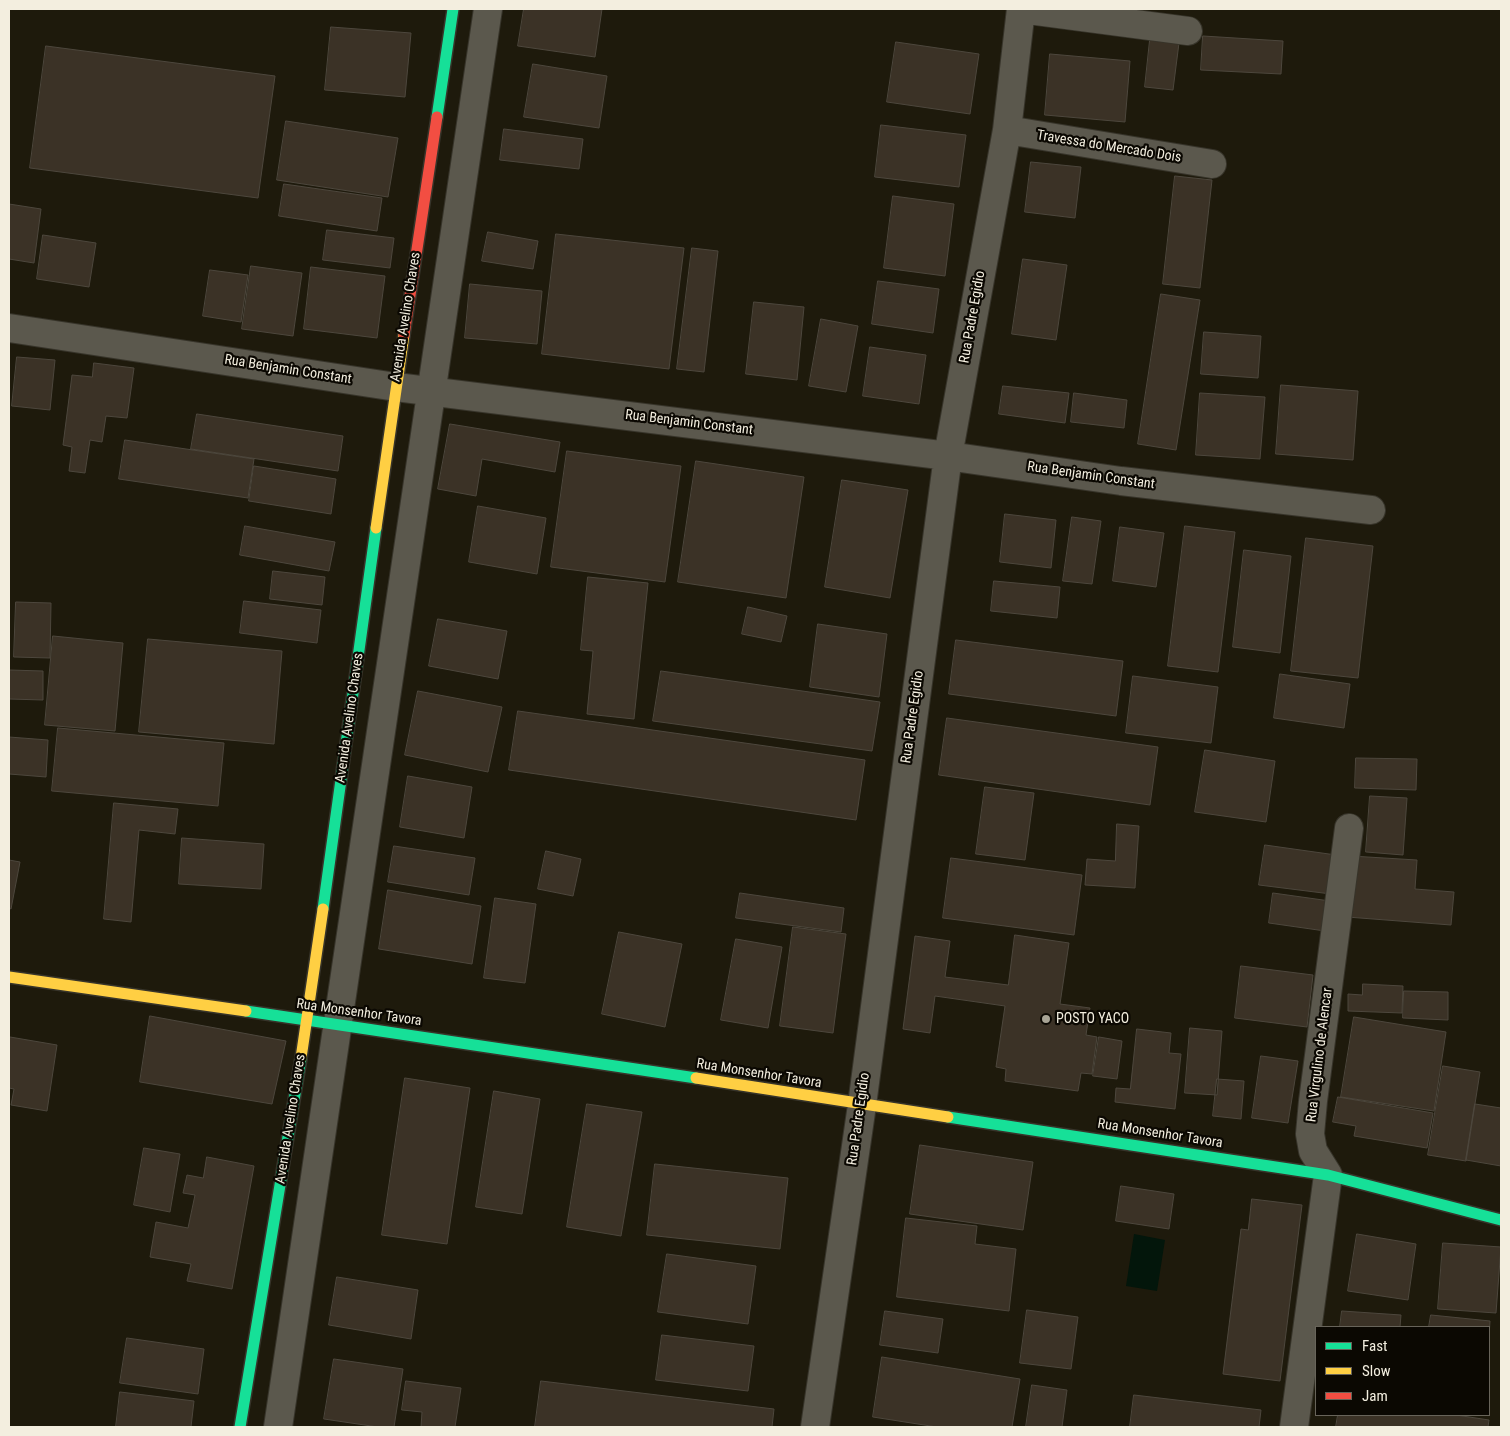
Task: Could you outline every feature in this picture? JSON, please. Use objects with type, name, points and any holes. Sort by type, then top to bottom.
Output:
[{"type":"street","name":"Avenida Avelino Chaves","points":[[240,1427],[307,1020],[396,387],[453,9]]},
{"type":"street","points":[[278,1427],[488,9]]},
{"type":"street","points":[[1021,9],[1188,31]]},
{"type":"street","name":"Rua Padre Egidio","points":[[815,1427],[862,1105],[948,456],[1007,130],[1021,9]]},
{"type":"street","name":"Travessa do Mercado Dois","points":[[1007,130],[1212,164]]},
{"type":"street","name":"Rua Benjamin Constant","points":[[9,328],[396,387],[948,456],[1121,481],[1371,510]]},
{"type":"street","name":"Rua Virgulino de Alencar","points":[[1328,1175],[1313,1151],[1310,1134],[1349,828]]},
{"type":"street","name":"Rua Monsenhor Tavora","points":[[9,977],[339,1024],[1328,1175],[1501,1220]]},
{"type":"street","points":[[1294,1427],[1328,1175]]},
{"type":"shaded area","points":[[1134,1234],[1165,1240],[1157,1291],[1126,1286]]},
{"type":"building","points":[[524,9],[602,9],[595,57],[518,46]]},
{"type":"building","points":[[331,27],[411,33],[405,97],[325,90]]},
{"type":"building","points":[[1203,36],[1283,41],[1281,74],[1201,70]]},
{"type":"building","points":[[1150,40],[1179,43],[1173,90],[1145,87]]},
{"type":"building","points":[[896,42],[979,54],[970,114],[887,102]]},
{"type":"building","points":[[46,46],[275,76],[258,198],[30,168]]},
{"type":"building","points":[[1050,54],[1130,61],[1125,122],[1045,115]]},
{"type":"building","points":[[533,64],[607,76],[599,128],[524,117]]},
{"type":"building","points":[[286,121],[398,138],[388,197],[277,180]]},
{"type":"building","points":[[881,125],[966,135],[959,187],[875,177]]},
{"type":"building","points":[[504,129],[583,139],[579,169],[500,160]]},
{"type":"building","points":[[1031,162],[1081,167],[1075,218],[1025,212]]},
{"type":"building","points":[[1175,176],[1212,180],[1200,288],[1163,284]]},
{"type":"building","points":[[284,184],[382,198],[377,231],[279,216]]},
{"type":"building","points":[[893,196],[954,204],[945,276],[884,268]]},
{"type":"building","points":[[9,204],[41,209],[34,263],[9,259]]},
{"type":"building","points":[[327,230],[394,238],[390,268],[323,260]]},
{"type":"building","points":[[488,232],[538,241],[533,269],[482,261]]},
{"type":"building","points":[[556,234],[684,248],[669,369],[542,354]]},
{"type":"building","points":[[43,235],[96,243],[89,287],[37,279]]},
{"type":"building","points":[[692,248],[718,251],[704,372],[677,369]]},
{"type":"building","points":[[1023,259],[1067,265],[1056,340],[1012,334]]},
{"type":"building","points":[[251,266],[302,273],[293,336],[242,329]]},
{"type":"building","points":[[311,267],[385,276],[377,338],[304,329]]},
{"type":"building","points":[[210,270],[248,275],[241,322],[203,316]]},
{"type":"building","points":[[878,281],[939,289],[933,333],[872,324]]},
{"type":"building","points":[[470,284],[542,291],[537,344],[465,338]]},
{"type":"building","points":[[1161,294],[1200,300],[1176,450],[1138,444]]},
{"type":"building","points":[[754,302],[804,307],[797,380],[746,374]]},
{"type":"building","points":[[821,319],[858,326],[846,392],[809,386]]},
{"type":"building","points":[[1204,332],[1261,336],[1258,378],[1201,374]]},
{"type":"building","points":[[870,347],[926,355],[919,404],[863,396]]},
{"type":"building","points":[[17,357],[55,360],[50,410],[12,406]]},
{"type":"building","points":[[94,363],[134,368],[127,418],[106,416],[102,442],[90,440],[85,473],[69,471],[72,447],[63,445],[72,375],[92,377]]},
{"type":"building","points":[[1281,385],[1358,391],[1353,460],[1276,454]]},
{"type":"building","points":[[1003,386],[1069,393],[1065,423],[999,414]]},
{"type":"building","points":[[1074,393],[1127,400],[1124,428],[1071,422]]},
{"type":"building","points":[[1200,393],[1265,397],[1260,459],[1196,455]]},
{"type":"building","points":[[197,414],[343,436],[338,471],[191,449]]},
{"type":"building","points":[[450,424],[560,442],[555,472],[482,459],[476,496],[438,489]]},
{"type":"building","points":[[125,440],[254,459],[248,498],[119,479]]},
{"type":"building","points":[[567,451],[681,466],[665,582],[551,567]]},
{"type":"building","points":[[696,461],[804,477],[786,598],[678,582]]},
{"type":"building","points":[[254,466],[336,479],[331,514],[249,501]]},
{"type":"building","points":[[842,480],[908,490],[890,598],[825,587]]},
{"type":"building","points":[[478,506],[546,518],[537,574],[469,562]]},
{"type":"building","points":[[1005,514],[1056,520],[1051,568],[1000,562]]},
{"type":"building","points":[[1072,517],[1101,521],[1092,584],[1063,581]]},
{"type":"building","points":[[245,526],[335,542],[329,571],[240,555]]},
{"type":"building","points":[[1185,526],[1235,532],[1218,672],[1168,666]]},
{"type":"building","points":[[1120,527],[1164,533],[1156,587],[1113,581]]},
{"type":"building","points":[[1306,538],[1373,546],[1358,678],[1291,671]]},
{"type":"building","points":[[1244,550],[1291,556],[1280,653],[1233,647]]},
{"type":"building","points":[[273,571],[325,577],[322,605],[270,599]]},
{"type":"building","points":[[588,577],[648,583],[634,719],[587,714],[593,651],[581,650]]},
{"type":"building","points":[[994,581],[1060,587],[1057,618],[991,611]]},
{"type":"building","points":[[244,601],[321,610],[317,643],[240,633]]},
{"type":"building","points":[[16,602],[51,603],[50,658],[14,657]]},
{"type":"building","points":[[748,607],[787,616],[781,642],[742,634]]},
{"type":"building","points":[[438,619],[507,631],[498,679],[429,666]]},
{"type":"building","points":[[818,624],[887,634],[879,697],[810,687]]},
{"type":"building","points":[[53,636],[123,643],[115,731],[45,725]]},
{"type":"building","points":[[148,639],[282,651],[274,744],[139,732]]},
{"type":"building","points":[[956,640],[1123,661],[1116,716],[949,694]]},
{"type":"building","points":[[9,670],[43,671],[43,700],[9,699]]},
{"type":"building","points":[[661,671],[880,702],[872,751],[653,721]]},
{"type":"building","points":[[1280,674],[1350,684],[1344,728],[1274,718]]},
{"type":"building","points":[[1133,676],[1218,687],[1211,743],[1126,733]]},
{"type":"building","points":[[418,691],[502,707],[488,772],[405,755]]},
{"type":"building","points":[[518,711],[865,760],[856,820],[509,770]]},
{"type":"building","points":[[947,718],[1158,747],[1150,805],[939,775]]},
{"type":"building","points":[[58,728],[224,743],[218,806],[52,791]]},
{"type":"building","points":[[9,737],[48,740],[46,777],[9,774]]},
{"type":"building","points":[[1205,750],[1275,761],[1266,822],[1195,812]]},
{"type":"building","points":[[1356,758],[1417,759],[1416,790],[1355,788]]},
{"type":"building","points":[[408,776],[472,787],[464,838],[400,827]]},
{"type":"building","points":[[985,787],[1034,793],[1025,860],[976,854]]},
{"type":"building","points":[[1370,796],[1407,798],[1403,855],[1366,852]]},
{"type":"building","points":[[114,803],[178,809],[175,834],[139,830],[131,922],[104,919]]},
{"type":"building","points":[[1117,824],[1139,826],[1135,888],[1085,885],[1087,859],[1115,861]]},
{"type":"building","points":[[182,838],[264,844],[261,889],[179,884]]},
{"type":"building","points":[[1265,845],[1336,855],[1331,894],[1259,885]]},
{"type":"building","points":[[394,846],[475,858],[469,895],[388,882]]},
{"type":"building","points":[[546,851],[581,859],[573,896],[538,889]]},
{"type":"building","points":[[1351,856],[1417,860],[1415,889],[1454,892],[1451,925],[1347,917]]},
{"type":"building","points":[[951,858],[1082,875],[1074,935],[943,918]]},
{"type":"building","points":[[9,860],[20,862],[11,909],[9,908]]},
{"type":"building","points":[[388,890],[481,906],[472,964],[379,949]]},
{"type":"building","points":[[740,893],[844,908],[841,932],[736,918]]},
{"type":"building","points":[[1273,893],[1330,901],[1325,931],[1269,923]]},
{"type":"building","points":[[495,898],[536,904],[525,983],[484,978]]},
{"type":"building","points":[[793,927],[846,934],[833,1033],[780,1026]]},
{"type":"building","points":[[619,932],[682,944],[665,1027],[602,1014]]},
{"type":"building","name":"POSTO YACO","points":[[1015,935],[1069,943],[1060,1004],[1090,1008],[1086,1035],[1097,1037],[1092,1074],[1081,1073],[1078,1091],[1005,1081],[1006,1069],[996,1067],[1005,1006],[935,996],[930,1033],[903,1029],[915,936],[950,941],[945,977],[1008,985]]},
{"type":"building","points":[[736,939],[782,947],[768,1028],[721,1020]]},
{"type":"building","points":[[1241,966],[1313,975],[1307,1027],[1235,1018]]},
{"type":"building","points":[[1363,984],[1403,986],[1402,1013],[1348,1011],[1348,994],[1362,995]]},
{"type":"building","points":[[1404,991],[1448,992],[1448,1020],[1403,1018]]},
{"type":"building","points":[[150,1016],[286,1041],[272,1104],[140,1082]]},
{"type":"building","points":[[1354,1017],[1446,1032],[1434,1111],[1341,1097]]},
{"type":"building","points":[[1190,1028],[1222,1031],[1217,1095],[1185,1093]]},
{"type":"building","points":[[1137,1029],[1171,1033],[1169,1053],[1181,1054],[1175,1109],[1115,1102],[1116,1088],[1130,1089]]},
{"type":"building","points":[[10,1037],[57,1045],[47,1111],[11,1105],[14,1089],[9,1088]]},
{"type":"building","points":[[1099,1037],[1122,1041],[1117,1079],[1093,1076]]},
{"type":"building","points":[[1261,1056],[1298,1061],[1288,1123],[1252,1118]]},
{"type":"building","points":[[1443,1066],[1480,1072],[1466,1161],[1428,1155]]},
{"type":"building","points":[[405,1078],[470,1088],[447,1244],[382,1235]]},
{"type":"building","points":[[1217,1079],[1244,1081],[1241,1119],[1213,1116]]},
{"type":"building","points":[[494,1091],[540,1099],[522,1214],[476,1207]]},
{"type":"building","points":[[1338,1097],[1433,1113],[1427,1148],[1354,1136],[1356,1126],[1333,1122]]},
{"type":"building","points":[[587,1104],[642,1112],[621,1236],[567,1227]]},
{"type":"building","points":[[1475,1104],[1501,1108],[1501,1166],[1466,1160]]},
{"type":"building","points":[[920,1145],[1033,1162],[1023,1230],[910,1214]]},
{"type":"building","points":[[144,1148],[180,1154],[170,1212],[134,1205]]},
{"type":"building","points":[[207,1157],[254,1166],[232,1289],[187,1281],[191,1264],[150,1257],[156,1222],[188,1228],[195,1195],[183,1193],[187,1175],[203,1178]]},
{"type":"building","points":[[655,1164],[788,1178],[780,1249],[647,1235]]},
{"type":"building","points":[[1121,1186],[1174,1194],[1169,1229],[1116,1221]]},
{"type":"building","points":[[1252,1199],[1302,1205],[1280,1381],[1223,1374],[1241,1229],[1248,1230]]},
{"type":"building","points":[[906,1218],[977,1226],[975,1244],[1016,1249],[1009,1311],[897,1297]]},
{"type":"building","points":[[1357,1234],[1416,1244],[1408,1300],[1348,1291]]},
{"type":"building","points":[[1443,1243],[1501,1247],[1496,1313],[1438,1309]]},
{"type":"building","points":[[667,1254],[756,1266],[748,1324],[658,1312]]},
{"type":"building","points":[[337,1277],[418,1290],[411,1339],[329,1325]]},
{"type":"building","points":[[1027,1310],[1078,1317],[1071,1369],[1020,1363]]},
{"type":"building","points":[[885,1311],[943,1319],[938,1353],[880,1345]]},
{"type":"building","points":[[1342,1311],[1401,1315],[1400,1326],[1340,1326]]},
{"type":"building","points":[[1431,1315],[1490,1321],[1490,1326],[1429,1326]]},
{"type":"building","points":[[662,1335],[754,1346],[748,1391],[656,1380]]},
{"type":"building","points":[[127,1338],[204,1349],[198,1394],[120,1383]]},
{"type":"building","points":[[882,1357],[1020,1379],[1012,1427],[937,1427],[873,1417]]},
{"type":"building","points":[[334,1359],[403,1369],[394,1427],[378,1427],[324,1419]]},
{"type":"building","points":[[406,1381],[461,1388],[455,1427],[421,1427],[422,1412],[402,1410]]},
{"type":"building","points":[[541,1381],[774,1409],[772,1427],[535,1427]]},
{"type":"building","points":[[1032,1385],[1067,1390],[1062,1427],[1026,1427]]},
{"type":"building","points":[[120,1392],[194,1401],[191,1427],[116,1427]]},
{"type":"building","points":[[1134,1395],[1261,1410],[1259,1427],[1130,1427]]},
{"type":"building","points":[[1338,1416],[1463,1416],[1489,1420],[1488,1427],[1336,1427]]},
{"type":"traffic: fast","points":[[437,117],[453,9]]},
{"type":"traffic: fast","points":[[323,909],[376,528]]},
{"type":"traffic: fast","points":[[246,1011],[696,1078]]},
{"type":"traffic: fast","points":[[240,1427],[301,1058]]},
{"type":"traffic: fast","points":[[948,1117],[1328,1175],[1501,1220]]},
{"type":"traffic: slow","points":[[376,528],[404,335]]},
{"type":"traffic: slow","points":[[301,1058],[323,909]]},
{"type":"traffic: slow","points":[[9,977],[246,1011]]},
{"type":"traffic: slow","points":[[696,1078],[948,1117]]},
{"type":"traffic: jam","points":[[404,335],[437,117]]},
{"type":"place","name":"POSTO YACO","points":[[1046,1019]]}]
